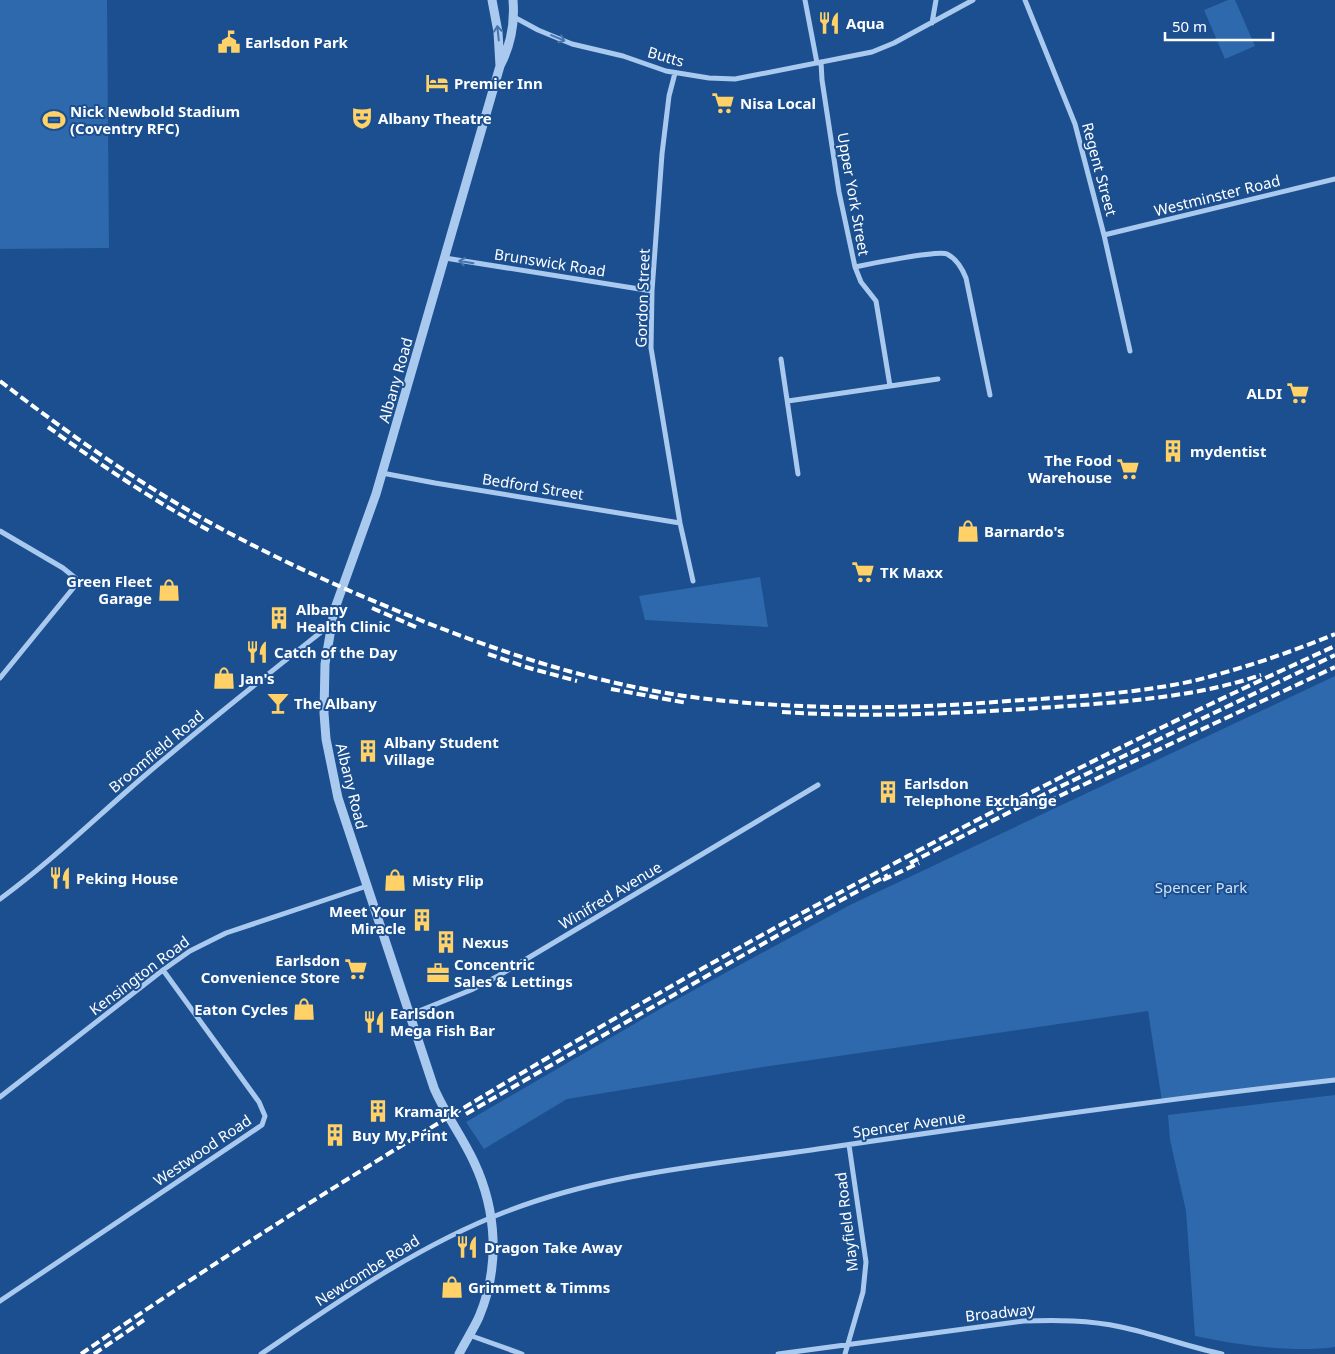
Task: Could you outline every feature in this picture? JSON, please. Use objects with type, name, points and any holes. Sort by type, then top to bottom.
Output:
[{"type":"street","name":"Albany Road","points":[[492,0],[498,32],[500,66]]},
{"type":"street","name":"Albany Road","points":[[458,1354],[478,1317],[487,1293],[492,1268],[491,1218],[486,1193],[471,1156],[441,1104],[409,1015],[338,798],[326,739],[324,686],[330,625],[360,543],[382,473],[500,66],[507,52],[514,17],[513,0]]},
{"type":"street","name":"Upper York Street","points":[[805,0],[819,63],[839,192],[855,267],[942,252],[954,260],[960,266],[966,278],[990,395]]},
{"type":"street","points":[[932,23],[936,0]]},
{"type":"street","name":"Butts","points":[[514,17],[538,30],[572,44],[623,56],[675,73],[709,78],[735,79],[872,52],[894,43],[973,0]]},
{"type":"street","name":"Regent Street","points":[[1025,0],[1076,124],[1104,235],[1130,351]]},
{"type":"street","name":"Gordon Street","points":[[675,73],[669,96],[665,128],[652,291],[651,348],[680,523],[693,581]]},
{"type":"street","name":"Westminster Road","points":[[1104,235],[1335,179]]},
{"type":"street","name":"Brunswick Road","points":[[445,258],[652,291]]},
{"type":"street","points":[[855,267],[861,282],[876,302],[890,386]]},
{"type":"street","points":[[781,359],[798,474]]},
{"type":"street","points":[[788,401],[938,378]]},
{"type":"street","name":"Bedford Street","points":[[382,473],[680,523]]},
{"type":"street","points":[[0,531],[63,568],[79,581],[0,678]]},
{"type":"street","name":"Broomfield Road","points":[[0,899],[58,854],[128,790],[330,625]]},
{"type":"street","name":"Winifred Avenue","points":[[409,1015],[471,990],[498,976],[818,785]]},
{"type":"street","name":"Kensington Road","points":[[0,1097],[190,951],[226,933],[367,886]]},
{"type":"street","name":"Westwood Road","points":[[0,1301],[262,1125],[265,1116],[259,1102],[163,970]]},
{"type":"street","name":"Spencer Avenue","points":[[491,1218],[566,1190],[617,1179],[849,1144],[1181,1098],[1335,1080]]},
{"type":"street","name":"Mayfield Road","points":[[845,1354],[863,1292],[866,1262],[849,1144]]},
{"type":"street","name":"Newcombe Road","points":[[261,1354],[416,1253],[491,1218]]},
{"type":"street","name":"Broadway","points":[[778,1354],[1024,1321],[1065,1320],[1120,1327],[1222,1354]]},
{"type":"street","points":[[469,1335],[522,1354]]},
{"type":"green space","name":"Nick Newbold Stadium (Coventry RFC)","points":[[0,0],[107,0],[109,248],[0,249]]},
{"type":"green space","points":[[1228,0],[1235,0],[1255,46],[1225,59],[1204,10]]},
{"type":"green space","points":[[760,577],[768,627],[645,620],[639,596]]},
{"type":"green space","name":"Spencer Park","points":[[1335,676],[1335,1080],[1162,1101],[1148,1011],[763,1067],[567,1099],[484,1149],[466,1122],[672,1002],[850,905]]},
{"type":"green space","points":[[1335,1095],[1335,1347],[1283,1349],[1195,1336],[1186,1211],[1170,1140],[1168,1115]]},
{"type":"railway","points":[[0,381],[75,437],[153,489],[207,521],[285,561],[393,609],[492,647],[565,670],[640,688],[716,700],[825,707],[935,706],[1078,696],[1148,689],[1193,681],[1265,660],[1335,634]]},
{"type":"railway","points":[[48,427],[128,482],[212,532]]},
{"type":"railway","points":[[372,608],[418,628]]},
{"type":"railway","points":[[81,1354],[218,1262],[357,1173],[569,1045],[725,956],[897,862],[1071,772],[1335,646]]},
{"type":"railway","points":[[488,654],[577,681]]},
{"type":"railway","points":[[910,863],[1053,790],[1335,655]]},
{"type":"railway","points":[[1036,807],[1335,667]]},
{"type":"railway","points":[[782,712],[850,715],[918,714],[1080,705],[1159,697],[1211,689],[1261,675]]},
{"type":"railway","points":[[611,689],[687,703]]},
{"type":"railway","points":[[883,880],[919,863]]},
{"type":"railway","points":[[466,1114],[808,918],[888,875]]},
{"type":"railway","points":[[94,1354],[144,1320]]},
{"type":"place","name":"Aqua","points":[[829,23]]},
{"type":"place","name":"Earlsdon Park","points":[[229,42]]},
{"type":"place","name":"Premier Inn","points":[[437,83]]},
{"type":"place","name":"Nisa Local","points":[[723,103]]},
{"type":"place","name":"Albany Theatre","points":[[362,118]]},
{"type":"place","name":"Nick Newbold Stadium (Coventry RFC)","points":[[54,120]]},
{"type":"place","name":"ALDI","points":[[1298,393]]},
{"type":"place","name":"mydentist","points":[[1173,451]]},
{"type":"place","name":"The Food Warehouse","points":[[1128,469]]},
{"type":"place","name":"Barnardo's","points":[[968,531]]},
{"type":"place","name":"TK Maxx","points":[[863,572]]},
{"type":"place","name":"Green Fleet Garage","points":[[169,590]]},
{"type":"place","name":"Albany Health Clinic","points":[[279,618]]},
{"type":"place","name":"Catch of the Day","points":[[257,652]]},
{"type":"place","name":"Jan's","points":[[224,678]]},
{"type":"place","name":"The Albany","points":[[278,703]]},
{"type":"place","name":"Albany Student Village","points":[[368,751]]},
{"type":"place","name":"Earlsdon Telephone Exchange","points":[[888,792]]},
{"type":"place","name":"Peking House","points":[[60,878]]},
{"type":"place","name":"Misty Flip","points":[[395,880]]},
{"type":"place","name":"Meet Your Miracle","points":[[422,920]]},
{"type":"place","name":"Nexus","points":[[446,942]]},
{"type":"place","name":"Earlsdon Convenience Store","points":[[356,969]]},
{"type":"place","name":"Concentric Sales & Lettings","points":[[438,973]]},
{"type":"place","name":"Eaton Cycles","points":[[304,1009]]},
{"type":"place","name":"Earlsdon Mega Fish Bar","points":[[374,1022]]},
{"type":"place","name":"Kramark","points":[[378,1111]]},
{"type":"place","name":"Buy My Print","points":[[335,1135]]},
{"type":"place","name":"Dragon Take Away","points":[[467,1247]]},
{"type":"place","name":"Grimmett & Timms","points":[[452,1287]]}]
